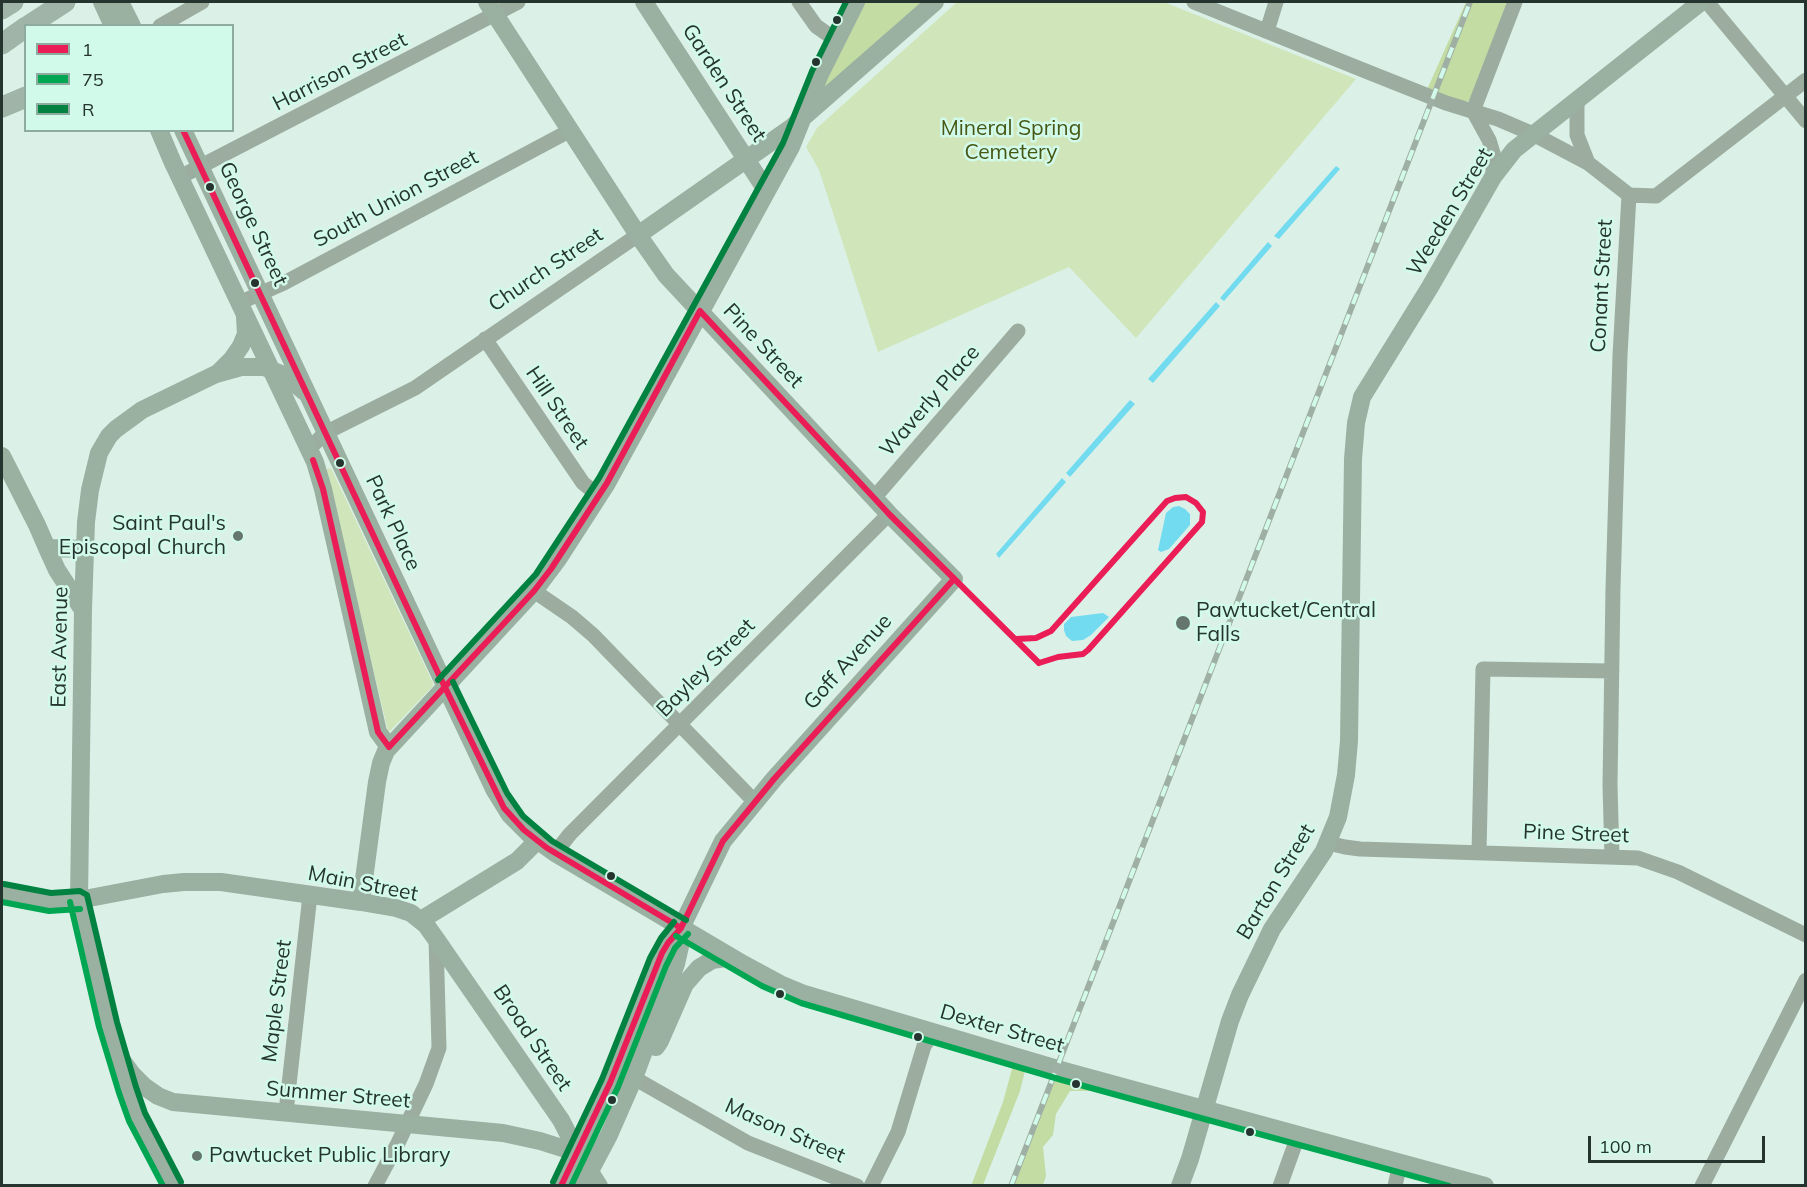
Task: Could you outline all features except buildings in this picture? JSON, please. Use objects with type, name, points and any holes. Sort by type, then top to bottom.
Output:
[{"type":"highway","points":[[2,9],[13,2]]},
{"type":"highway","points":[[30,24],[64,2]]},
{"type":"highway","points":[[2,44],[24,28]]},
{"type":"highway","points":[[2,107],[24,99]]},
{"type":"main road","name":"Garden Street","points":[[644,2],[766,190]]},
{"type":"main road","points":[[361,902],[378,772],[382,757],[534,591],[599,496],[790,147],[815,86],[856,2]]},
{"type":"main road","name":"Church Street","points":[[638,235],[803,117],[935,2]]},
{"type":"main road","name":"Weeden Street","points":[[1359,410],[1366,388],[1430,287],[1493,177],[1514,150],[1701,2]]},
{"type":"main road","name":"Pine Street","points":[[491,8],[666,275],[889,514],[954,579]]},
{"type":"main road","points":[[113,10],[130,24]]},
{"type":"main road","points":[[160,132],[309,449],[320,480],[378,732],[389,747]]},
{"type":"main road","name":"George Street","points":[[184,132],[263,299]]},
{"type":"main road","name":"Park Place","points":[[263,299],[445,686]]},
{"type":"main road","points":[[216,374],[232,359],[241,346],[246,328],[242,307]]},
{"type":"main road","name":"East Avenue","points":[[116,1048],[108,1025],[79,900],[83,610],[86,522],[92,478],[99,453],[109,436],[142,410],[216,374],[241,367],[257,366],[271,369]]},
{"type":"main road","points":[[271,369],[286,376],[309,395]]},
{"type":"main road","name":"Barton Street","points":[[1180,1185],[1190,1159],[1230,1021],[1245,982],[1272,929],[1328,843],[1340,806],[1346,775],[1348,741],[1353,459],[1359,410]]},
{"type":"main road","points":[[2,456],[57,570],[83,610]]},
{"type":"main road","points":[[47,548],[85,549]]},
{"type":"main road","name":"Goff Avenue","points":[[561,1185],[610,1083],[658,962],[668,943],[681,928],[718,851],[732,829],[954,579]]},
{"type":"main road","points":[[445,686],[499,798],[516,822],[537,841]]},
{"type":"main road","name":"Main Street","points":[[2,893],[50,902],[79,900],[183,882],[221,882],[404,910],[421,920],[517,861],[537,841]]},
{"type":"main road","name":"Dexter Street","points":[[537,841],[767,978],[804,994],[1064,1071],[1485,1185]]},
{"type":"main road","name":"Broad Street","points":[[421,920],[567,1130],[591,1181]]},
{"type":"main road","name":"Goff Avenue","points":[[591,1181],[634,1078],[676,964],[681,942],[681,928]]},
{"type":"main road","points":[[634,1078],[660,1041],[686,984],[699,968],[712,960],[731,957]]},
{"type":"main road","points":[[116,1048],[137,1117],[173,1185]]},
{"type":"main road","name":"Summer Street","points":[[116,1048],[126,1067],[145,1087],[173,1102],[503,1133],[578,1153]]},
{"type":"main road","points":[[151,1142],[149,1122],[151,1112],[164,1103],[173,1102]]},
{"type":"main road","points":[[528,1138],[547,1125],[553,1109]]},
{"type":"street","points":[[164,24],[202,2]]},
{"type":"street","name":"Harrison Street","points":[[180,177],[491,8],[518,2]]},
{"type":"street","points":[[799,2],[816,26],[836,40]]},
{"type":"street","name":"Conant Street","points":[[1194,2],[1446,103],[1498,119],[1533,134],[1588,163],[1629,195],[1619,376],[1610,785],[1612,857]]},
{"type":"street","points":[[1267,31],[1276,2]]},
{"type":"street","points":[[1493,177],[1493,153],[1489,140],[1473,111],[1515,2]]},
{"type":"street","points":[[1707,2],[1806,121]]},
{"type":"street","points":[[1629,195],[1656,196],[1806,80]]},
{"type":"street","points":[[1577,100],[1577,135],[1588,163]]},
{"type":"street","name":"South Union Street","points":[[242,307],[263,299],[571,130]]},
{"type":"street","name":"Church Street","points":[[309,449],[326,433],[415,388],[638,235]]},
{"type":"street","name":"Waverly Place","points":[[874,498],[1018,331]]},
{"type":"street","name":"Hill Street","points":[[485,339],[583,483],[599,496]]},
{"type":"street","name":"Bayley Street","points":[[555,853],[570,834],[889,514]]},
{"type":"street","points":[[534,591],[572,617],[593,635],[755,802]]},
{"type":"street","points":[[1479,853],[1483,669],[1612,671]]},
{"type":"street","name":"Pine Street","points":[[1328,843],[1360,849],[1638,858],[1678,872],[1806,935]]},
{"type":"street","name":"Maple Street","points":[[286,1112],[310,895]]},
{"type":"street","points":[[375,1185],[408,1124],[439,1048],[436,939]]},
{"type":"street","points":[[1702,1185],[1806,980]]},
{"type":"street","points":[[871,1185],[898,1132],[924,1046],[933,1033]]},
{"type":"street","name":"Mason Street","points":[[634,1078],[748,1143],[856,1185]]},
{"type":"street","points":[[1281,1185],[1298,1136]]},
{"type":"street","points":[[1395,1185],[1400,1163]]},
{"type":"green space","points":[[861,2],[935,2],[808,107]]},
{"type":"green space","name":"Mineral Spring Cemetery","points":[[957,2],[1164,2],[1356,79],[1136,338],[1069,267],[878,352],[819,170],[806,147],[817,128]]},
{"type":"green space","points":[[1466,2],[1514,2],[1475,100],[1452,103],[1425,94]]},
{"type":"green space","points":[[331,468],[433,683],[433,686],[390,731],[388,731],[326,474],[327,469]]},
{"type":"green space","points":[[1015,1058],[1028,1059],[1020,1091],[983,1185],[971,1186],[1003,1102]]},
{"type":"green space","points":[[1054,1066],[1107,1087],[1100,1091],[1070,1091],[1056,1114],[1053,1135],[1043,1147],[1046,1176],[1043,1185],[1012,1186],[1042,1108]]},
{"type":"water","points":[[1336,166],[1340,169],[1279,239],[1274,236]]},
{"type":"water","points":[[1268,242],[1272,246],[1224,301],[1220,298]]},
{"type":"water","points":[[1216,302],[1220,306],[1153,383],[1148,379]]},
{"type":"water","points":[[1130,400],[1135,404],[1070,477],[1066,473]]},
{"type":"water","points":[[1062,478],[1066,482],[999,558],[996,554]]},
{"type":"water","points":[[1179,506],[1190,514],[1190,525],[1169,549],[1161,552],[1158,550],[1166,513],[1173,507]]},
{"type":"water","points":[[1103,613],[1109,617],[1083,640],[1072,641],[1066,636],[1064,624],[1071,617]]},
{"type":"railway","points":[[1011,1186],[1470,2]]},
{"type":"transit line","name":"R","points":[[438,680],[536,574],[599,478],[783,143],[812,71],[846,2]]},
{"type":"transit line","name":"1","points":[[184,132],[439,675],[504,808],[524,830],[547,848],[681,928]]},
{"type":"transit line","name":"1","points":[[700,311],[889,514],[1039,663]]},
{"type":"transit line","name":"1","points":[[389,747],[534,591],[551,569],[607,483],[700,311]]},
{"type":"transit line","name":"1","points":[[313,460],[323,489],[378,732],[389,747]]},
{"type":"transit line","name":"1","points":[[1016,639],[1036,638],[1051,631],[1167,501],[1186,497],[1196,503],[1203,512],[1202,522],[1088,650],[1083,654],[1058,657],[1039,663]]},
{"type":"transit line","name":"1","points":[[561,1186],[610,1083],[662,953],[681,928],[723,841],[774,779],[954,579]]},
{"type":"transit line","name":"R","points":[[453,682],[507,793],[523,816],[552,841],[686,920]]},
{"type":"transit line","name":"R","points":[[4,884],[51,893],[80,891],[87,895],[117,1022],[136,1087],[145,1113],[181,1182]]},
{"type":"transit line","name":"75","points":[[2,902],[49,911],[80,909]]},
{"type":"transit line","name":"75","points":[[70,902],[99,1027],[119,1093],[129,1121],[163,1186]]},
{"type":"transit line","name":"R","points":[[553,1182],[602,1079],[650,958],[661,938],[674,922]]},
{"type":"transit line","name":"75","points":[[571,1186],[618,1087],[666,966],[675,948],[688,934]]},
{"type":"transit line","name":"75","points":[[676,936],[762,986],[801,1003],[1062,1080],[1449,1186]]},
{"type":"place","name":"Saint Paul's Episcopal Church","points":[[238,536]]},
{"type":"place","name":"Pawtucket/Central Falls","points":[[1183,623]]},
{"type":"place","name":"Pawtucket Public Library","points":[[197,1156]]}]
